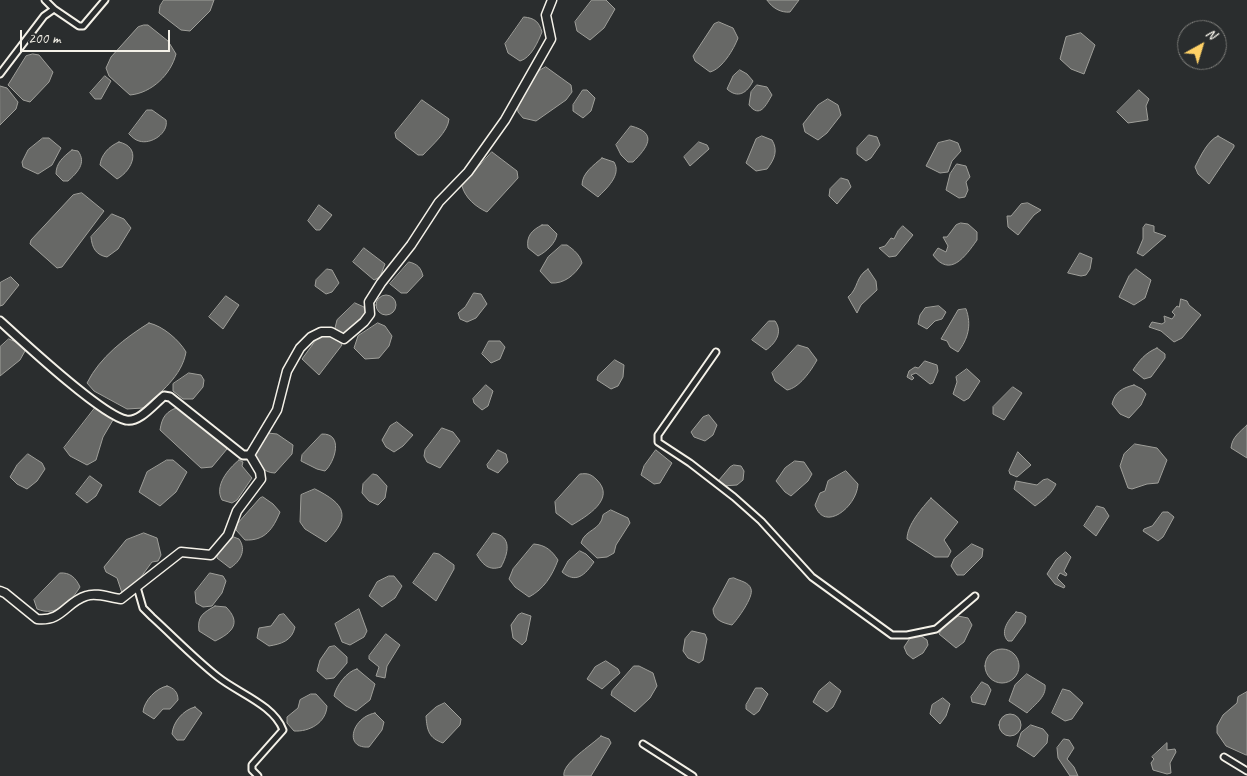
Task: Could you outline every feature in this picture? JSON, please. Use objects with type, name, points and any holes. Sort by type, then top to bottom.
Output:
[{"type":"main road","points":[[0,591],[6,593],[37,620],[43,620],[59,615],[85,596],[94,595],[121,599],[181,552],[211,555],[218,548],[231,530],[237,511],[260,479],[260,472],[250,455],[278,410],[287,371],[300,348],[311,337],[321,332],[331,332],[344,339],[364,322],[370,314],[369,302],[381,283],[411,245],[439,202],[468,172],[495,136],[551,39],[546,15],[552,0]]},
{"type":"street","points":[[44,0],[79,26],[83,26],[105,0]]},
{"type":"street","points":[[0,74],[44,16],[54,9]]},
{"type":"street","points":[[0,321],[77,388],[109,412],[126,420],[136,419],[164,396],[170,397],[243,455],[250,455]]},
{"type":"street","points":[[716,352],[658,435],[658,442],[695,466],[734,497],[761,521],[812,577],[892,634],[907,635],[936,629],[974,596]]},
{"type":"street","points":[[137,587],[143,608],[152,618],[218,677],[260,705],[280,722],[283,730],[252,765],[252,770],[258,776]]},
{"type":"street","points":[[643,744],[693,776]]},
{"type":"street","points":[[1224,756],[1247,771]]},
{"type":"shaded area","points":[[164,0],[214,0],[210,11],[190,31],[181,30],[159,13],[160,6]]},
{"type":"shaded area","points":[[592,0],[606,0],[615,9],[604,28],[590,40],[577,31],[575,22]]},
{"type":"shaded area","points":[[767,0],[799,0],[790,12],[783,12],[771,5]]},
{"type":"shaded area","points":[[524,17],[536,21],[542,32],[528,57],[520,61],[508,53],[505,44]]},
{"type":"shaded area","points":[[719,22],[733,28],[738,38],[731,53],[723,63],[710,72],[695,61],[693,56],[714,24]]},
{"type":"shaded area","points":[[148,25],[168,41],[176,54],[170,69],[159,81],[146,91],[130,95],[109,76],[106,68],[111,57],[138,27]]},
{"type":"shaded area","points":[[1081,33],[1095,45],[1084,74],[1071,69],[1060,59],[1066,37]]},
{"type":"shaded area","points":[[39,55],[53,72],[49,82],[30,102],[23,100],[8,85],[26,56]]},
{"type":"shaded area","points":[[546,67],[571,85],[572,92],[566,100],[536,121],[523,118],[518,112],[517,105],[535,73]]},
{"type":"shaded area","points":[[740,70],[753,81],[748,89],[742,93],[735,94],[727,89],[733,76]]},
{"type":"shaded area","points":[[105,76],[111,81],[101,99],[95,99],[90,93]]},
{"type":"shaded area","points":[[757,85],[767,87],[772,95],[760,111],[756,111],[749,105],[751,92]]},
{"type":"shaded area","points":[[0,86],[7,88],[18,102],[16,109],[0,125]]},
{"type":"shaded area","points":[[583,90],[587,90],[595,98],[591,111],[583,118],[573,111],[573,105]]},
{"type":"shaded area","points":[[1139,90],[1149,99],[1146,106],[1148,120],[1128,123],[1117,112]]},
{"type":"shaded area","points":[[828,99],[838,105],[841,115],[827,133],[818,140],[805,132],[803,124],[818,105]]},
{"type":"shaded area","points":[[422,100],[449,119],[446,129],[439,138],[423,155],[418,155],[396,138],[395,133]]},
{"type":"shaded area","points":[[147,110],[152,110],[166,120],[166,125],[158,137],[144,142],[135,139],[129,134]]},
{"type":"shaded area","points":[[631,126],[645,133],[648,141],[638,157],[633,162],[628,162],[621,155],[616,145]]},
{"type":"shaded area","points":[[869,135],[877,137],[880,145],[871,158],[866,161],[857,154],[857,148]]},
{"type":"shaded area","points":[[762,136],[772,140],[775,154],[767,169],[756,171],[746,163],[756,139]]},
{"type":"shaded area","points":[[1218,136],[1234,145],[1234,147],[1209,184],[1198,174],[1195,167],[1208,145]]},
{"type":"shaded area","points":[[43,138],[49,138],[61,148],[52,165],[38,174],[23,167],[22,162],[28,150]]},
{"type":"shaded area","points":[[950,140],[958,143],[961,151],[952,161],[948,172],[940,173],[926,166],[938,143]]},
{"type":"shaded area","points":[[119,142],[131,149],[133,159],[123,175],[117,179],[100,165],[106,151]]},
{"type":"shaded area","points":[[699,142],[707,145],[709,149],[690,166],[684,157]]},
{"type":"shaded area","points":[[72,150],[78,151],[81,155],[80,168],[68,181],[63,181],[56,174],[57,167]]},
{"type":"shaded area","points":[[492,152],[517,171],[518,178],[487,212],[472,202],[462,186]]},
{"type":"shaded area","points":[[602,158],[614,162],[616,172],[615,177],[598,197],[582,185],[586,173]]},
{"type":"shaded area","points":[[957,164],[966,166],[970,177],[966,182],[968,190],[965,197],[959,198],[946,190],[950,174]]},
{"type":"shaded area","points":[[841,178],[848,180],[851,187],[837,204],[829,196],[830,189]]},
{"type":"shaded area","points":[[82,193],[104,211],[62,267],[57,268],[30,244],[31,240],[73,195]]},
{"type":"shaded area","points":[[1028,203],[1041,210],[1034,215],[1018,235],[1008,227],[1007,216],[1011,216],[1021,204]]},
{"type":"shaded area","points":[[319,205],[332,215],[320,230],[316,230],[308,221]]},
{"type":"shaded area","points":[[112,214],[124,219],[131,228],[118,249],[107,257],[100,255],[95,250],[91,237]]},
{"type":"shaded area","points":[[961,223],[968,224],[977,232],[977,240],[957,262],[945,265],[939,262],[933,255],[938,248],[946,252],[948,246],[943,237],[947,237],[956,225]]},
{"type":"shaded area","points":[[1146,224],[1154,226],[1154,232],[1166,236],[1143,256],[1137,253],[1143,239],[1143,228]]},
{"type":"shaded area","points":[[542,225],[548,225],[557,234],[555,241],[550,247],[538,256],[528,248],[528,240],[533,231]]},
{"type":"shaded area","points":[[903,226],[913,235],[896,256],[889,257],[879,248],[885,246],[891,238],[894,239]]},
{"type":"shaded area","points":[[562,245],[567,245],[574,251],[582,263],[569,278],[551,283],[540,271],[548,257]]},
{"type":"shaded area","points":[[364,248],[385,264],[380,277],[374,280],[353,262]]},
{"type":"shaded area","points":[[1080,253],[1092,258],[1090,269],[1086,275],[1081,276],[1068,273]]},
{"type":"shaded area","points":[[409,262],[419,267],[423,276],[407,293],[401,293],[390,284]]},
{"type":"shaded area","points":[[327,269],[332,270],[339,283],[332,292],[326,294],[315,286],[316,280]]},
{"type":"shaded area","points":[[868,269],[876,281],[877,290],[861,305],[857,313],[848,297],[854,290],[861,275]]},
{"type":"shaded area","points":[[1136,269],[1151,280],[1145,298],[1134,305],[1119,297],[1129,276]]},
{"type":"shaded area","points":[[11,277],[19,285],[3,305],[0,306],[0,283]]},
{"type":"shaded area","points":[[474,293],[481,294],[487,304],[476,318],[467,322],[460,319],[458,313],[465,307]]},
{"type":"shaded area","points":[[386,295],[393,298],[396,305],[393,312],[386,315],[379,312],[376,305],[379,298]]},
{"type":"shaded area","points":[[226,296],[239,305],[223,329],[209,317]]},
{"type":"shaded area","points":[[1181,299],[1187,301],[1201,315],[1182,338],[1174,342],[1161,331],[1149,327],[1152,322],[1162,324],[1165,322],[1164,316],[1172,319],[1175,315],[1172,312],[1177,306],[1179,307]]},
{"type":"shaded area","points":[[355,303],[364,307],[365,314],[350,334],[342,335],[335,328],[337,320]]},
{"type":"shaded area","points":[[939,306],[946,312],[942,319],[935,321],[927,329],[918,324],[920,315],[925,308]]},
{"type":"shaded area","points":[[966,309],[969,321],[968,332],[958,352],[950,347],[947,341],[941,339],[958,310]]},
{"type":"shaded area","points":[[769,321],[775,321],[778,333],[773,344],[766,350],[752,340]]},
{"type":"shaded area","points":[[149,323],[160,327],[179,343],[186,352],[184,361],[175,376],[163,390],[143,408],[127,409],[94,391],[87,383],[99,365],[114,349]]},
{"type":"shaded area","points":[[378,323],[385,326],[392,336],[389,346],[379,358],[365,359],[354,348],[358,336]]},
{"type":"shaded area","points":[[327,335],[342,345],[319,375],[302,359],[318,337]]},
{"type":"shaded area","points":[[9,339],[16,342],[25,351],[20,360],[0,376],[0,347]]},
{"type":"shaded area","points":[[489,341],[500,341],[505,347],[500,359],[491,363],[482,354]]},
{"type":"shaded area","points":[[798,345],[808,348],[817,360],[800,383],[787,390],[775,381],[772,373]]},
{"type":"shaded area","points":[[1157,348],[1165,354],[1165,358],[1151,377],[1144,379],[1133,370],[1149,352]]},
{"type":"shaded area","points":[[615,360],[624,365],[623,377],[618,386],[611,389],[597,380],[598,376]]},
{"type":"shaded area","points":[[925,361],[937,365],[938,371],[933,383],[930,384],[916,373],[911,375],[914,378],[912,380],[907,377],[909,371],[915,367],[918,368]]},
{"type":"shaded area","points":[[967,369],[980,381],[969,398],[964,401],[953,394],[957,382],[956,377]]},
{"type":"shaded area","points":[[189,373],[201,375],[204,380],[203,387],[193,399],[183,399],[173,391],[173,384]]},
{"type":"shaded area","points":[[486,385],[493,391],[488,406],[482,410],[474,403],[473,399]]},
{"type":"shaded area","points":[[1134,385],[1142,389],[1146,394],[1141,405],[1129,418],[1120,414],[1112,404],[1115,396],[1120,391]]},
{"type":"shaded area","points":[[1013,387],[1022,393],[1004,420],[993,414],[993,407]]},
{"type":"shaded area","points":[[179,407],[218,438],[227,449],[212,467],[201,468],[160,430],[165,415]]},
{"type":"shaded area","points":[[95,408],[111,416],[113,420],[103,437],[96,460],[87,465],[70,456],[64,448]]},
{"type":"shaded area","points":[[709,415],[717,425],[713,435],[705,441],[694,437],[691,432],[703,417]]},
{"type":"shaded area","points":[[397,422],[413,435],[403,446],[394,452],[386,447],[382,440],[390,426]]},
{"type":"shaded area","points":[[1247,425],[1247,458],[1231,448],[1239,432]]},
{"type":"shaded area","points":[[442,428],[453,432],[460,441],[440,468],[427,462],[424,456],[425,450]]},
{"type":"shaded area","points":[[268,433],[277,434],[293,445],[292,454],[275,473],[271,473],[261,467],[254,453]]},
{"type":"shaded area","points":[[322,434],[333,438],[336,449],[329,467],[325,471],[301,461],[302,455]]},
{"type":"shaded area","points":[[1135,444],[1157,448],[1167,460],[1158,483],[1132,489],[1128,488],[1120,466],[1124,454]]},
{"type":"shaded area","points":[[498,450],[506,454],[508,462],[498,473],[488,468],[487,465]]},
{"type":"shaded area","points":[[656,450],[672,463],[660,483],[654,484],[641,475],[644,466]]},
{"type":"shaded area","points":[[1018,452],[1031,465],[1017,477],[1010,474],[1009,471]]},
{"type":"shaded area","points":[[28,454],[42,463],[45,469],[37,481],[27,489],[17,484],[10,477],[17,465]]},
{"type":"shaded area","points":[[167,460],[173,460],[187,472],[176,492],[160,506],[139,492],[147,472]]},
{"type":"shaded area","points":[[239,460],[243,462],[242,466],[252,478],[237,500],[232,503],[222,500],[220,489],[223,478]]},
{"type":"shaded area","points":[[795,461],[804,462],[812,474],[808,481],[791,496],[776,481],[785,468]]},
{"type":"shaded area","points":[[734,465],[741,466],[744,471],[743,480],[737,485],[723,486],[719,480]]},
{"type":"shaded area","points":[[846,471],[858,484],[856,493],[852,501],[840,514],[825,517],[819,513],[815,505],[820,493],[825,491],[828,481]]},
{"type":"shaded area","points":[[373,474],[377,475],[387,486],[385,498],[378,505],[369,501],[362,493],[363,484]]},
{"type":"shaded area","points":[[580,474],[589,474],[595,478],[602,487],[603,494],[592,512],[572,525],[556,513],[555,502]]},
{"type":"shaded area","points":[[90,476],[102,485],[96,496],[87,503],[76,494]]},
{"type":"shaded area","points":[[1048,479],[1056,484],[1050,494],[1035,506],[1014,489],[1016,481],[1037,485],[1043,480]]},
{"type":"shaded area","points":[[315,489],[333,500],[342,511],[339,525],[326,542],[305,529],[300,522],[301,495]]},
{"type":"shaded area","points":[[263,497],[280,512],[267,533],[252,540],[245,540],[236,530],[237,524]]},
{"type":"shaded area","points":[[931,498],[958,522],[944,540],[951,551],[948,557],[935,557],[907,539],[909,528]]},
{"type":"shaded area","points":[[1097,506],[1104,508],[1109,516],[1096,536],[1084,526]]},
{"type":"shaded area","points":[[611,510],[628,518],[630,523],[616,545],[614,553],[607,557],[597,558],[581,543],[583,538],[599,524],[603,515]]},
{"type":"shaded area","points":[[1163,512],[1168,512],[1174,517],[1163,537],[1158,541],[1143,531],[1152,526]]},
{"type":"shaded area","points":[[144,533],[157,538],[161,555],[158,561],[152,562],[135,585],[125,594],[122,593],[117,578],[106,572],[104,567],[126,540]]},
{"type":"shaded area","points":[[493,533],[504,538],[507,546],[501,567],[497,568],[490,568],[477,555]]},
{"type":"shaded area","points":[[231,536],[239,539],[242,551],[237,562],[230,568],[217,558],[217,554]]},
{"type":"shaded area","points":[[534,544],[548,549],[558,560],[547,582],[529,597],[515,587],[509,579],[513,569]]},
{"type":"shaded area","points":[[972,544],[983,549],[982,557],[964,575],[957,575],[951,566],[954,559]]},
{"type":"shaded area","points":[[580,551],[594,562],[584,574],[576,578],[567,576],[562,572],[568,561]]},
{"type":"shaded area","points":[[1066,552],[1071,557],[1064,571],[1067,574],[1066,576],[1060,573],[1057,578],[1065,586],[1064,588],[1055,584],[1047,574],[1056,560]]},
{"type":"shaded area","points":[[434,553],[439,554],[454,565],[454,569],[436,601],[413,583]]},
{"type":"shaded area","points":[[60,573],[72,576],[80,587],[62,607],[50,611],[37,609],[34,600]]},
{"type":"shaded area","points":[[210,573],[223,576],[226,581],[222,593],[212,606],[203,607],[196,603],[195,592]]},
{"type":"shaded area","points":[[389,576],[394,576],[402,586],[395,598],[382,607],[369,596],[377,582]]},
{"type":"shaded area","points":[[734,578],[748,585],[751,593],[745,608],[732,625],[722,622],[717,618],[713,613],[713,609],[729,579]]},
{"type":"shaded area","points":[[215,606],[226,607],[231,613],[234,623],[226,635],[215,641],[199,631],[199,622],[200,618],[207,611]]},
{"type":"shaded area","points":[[359,609],[367,631],[364,637],[350,645],[342,642],[335,624]]},
{"type":"shaded area","points":[[1016,612],[1026,616],[1025,623],[1012,641],[1008,641],[1004,634],[1005,630],[1008,622]]},
{"type":"shaded area","points":[[522,613],[531,616],[526,641],[522,645],[513,638],[511,625],[518,615]]},
{"type":"shaded area","points":[[284,614],[295,627],[289,639],[269,646],[257,638],[259,628],[271,626],[279,615]]},
{"type":"shaded area","points":[[953,615],[968,618],[972,625],[964,642],[956,648],[939,634],[944,624]]},
{"type":"shaded area","points":[[692,631],[705,634],[707,639],[703,660],[699,663],[688,658],[683,651],[685,639]]},
{"type":"shaded area","points":[[386,634],[400,645],[387,666],[385,678],[376,676],[379,667],[369,659],[369,656]]},
{"type":"shaded area","points":[[918,634],[927,640],[928,645],[923,653],[913,659],[907,654],[904,647],[910,638]]},
{"type":"shaded area","points":[[335,646],[347,657],[347,663],[334,678],[326,679],[317,671],[320,660],[329,647]]},
{"type":"shaded area","points":[[1002,649],[1009,650],[1014,654],[1018,659],[1018,673],[1014,678],[1009,682],[1002,683],[995,682],[990,678],[986,673],[985,666],[986,659],[990,654],[995,650]]},
{"type":"shaded area","points":[[606,661],[618,669],[620,673],[602,689],[587,679],[595,667]]},
{"type":"shaded area","points":[[634,666],[639,666],[653,673],[657,686],[650,698],[635,712],[611,695],[612,691]]},
{"type":"shaded area","points":[[357,669],[375,684],[370,700],[356,711],[346,706],[334,696],[342,679]]},
{"type":"shaded area","points":[[1027,674],[1045,685],[1045,689],[1042,697],[1027,713],[1009,701],[1015,685]]},
{"type":"shaded area","points":[[830,682],[841,691],[833,707],[827,712],[813,702],[819,691]]},
{"type":"shaded area","points":[[982,682],[988,685],[991,690],[985,705],[972,702],[971,697]]},
{"type":"shaded area","points":[[167,686],[175,691],[178,700],[170,709],[163,709],[154,719],[143,712],[144,708],[148,699],[155,692]]},
{"type":"shaded area","points":[[756,688],[762,688],[768,694],[759,711],[754,715],[746,709],[746,705]]},
{"type":"shaded area","points":[[1063,689],[1070,691],[1083,703],[1072,719],[1065,721],[1052,713]]},
{"type":"shaded area","points":[[1247,692],[1246,755],[1226,746],[1217,733],[1217,726],[1223,715],[1237,703],[1238,697]]},
{"type":"shaded area","points":[[311,694],[316,694],[327,706],[324,717],[311,728],[294,731],[287,723],[287,717],[298,708],[300,700]]},
{"type":"shaded area","points":[[943,698],[950,704],[946,716],[940,724],[930,714],[932,705]]},
{"type":"shaded area","points":[[445,703],[461,719],[460,725],[443,743],[435,739],[430,733],[426,716],[436,707]]},
{"type":"shaded area","points":[[195,707],[202,713],[184,740],[177,740],[172,734],[177,721],[186,711]]},
{"type":"shaded area","points":[[375,713],[384,722],[382,730],[369,747],[361,746],[353,738],[356,726],[361,720]]},
{"type":"shaded area","points":[[1010,714],[1018,717],[1021,725],[1018,733],[1010,736],[1002,733],[999,725],[1002,717]]},
{"type":"shaded area","points":[[1031,725],[1043,729],[1048,735],[1047,743],[1034,757],[1017,746],[1021,733]]},
{"type":"shaded area","points":[[601,736],[609,739],[611,743],[591,776],[564,776],[564,771],[572,760]]},
{"type":"shaded area","points":[[1064,739],[1069,740],[1074,748],[1067,759],[1074,767],[1078,776],[1070,776],[1058,758],[1057,748]]},
{"type":"shaded area","points":[[1167,743],[1167,750],[1175,749],[1176,752],[1170,763],[1171,773],[1167,774],[1153,770],[1151,763],[1154,759],[1152,757]]}]
